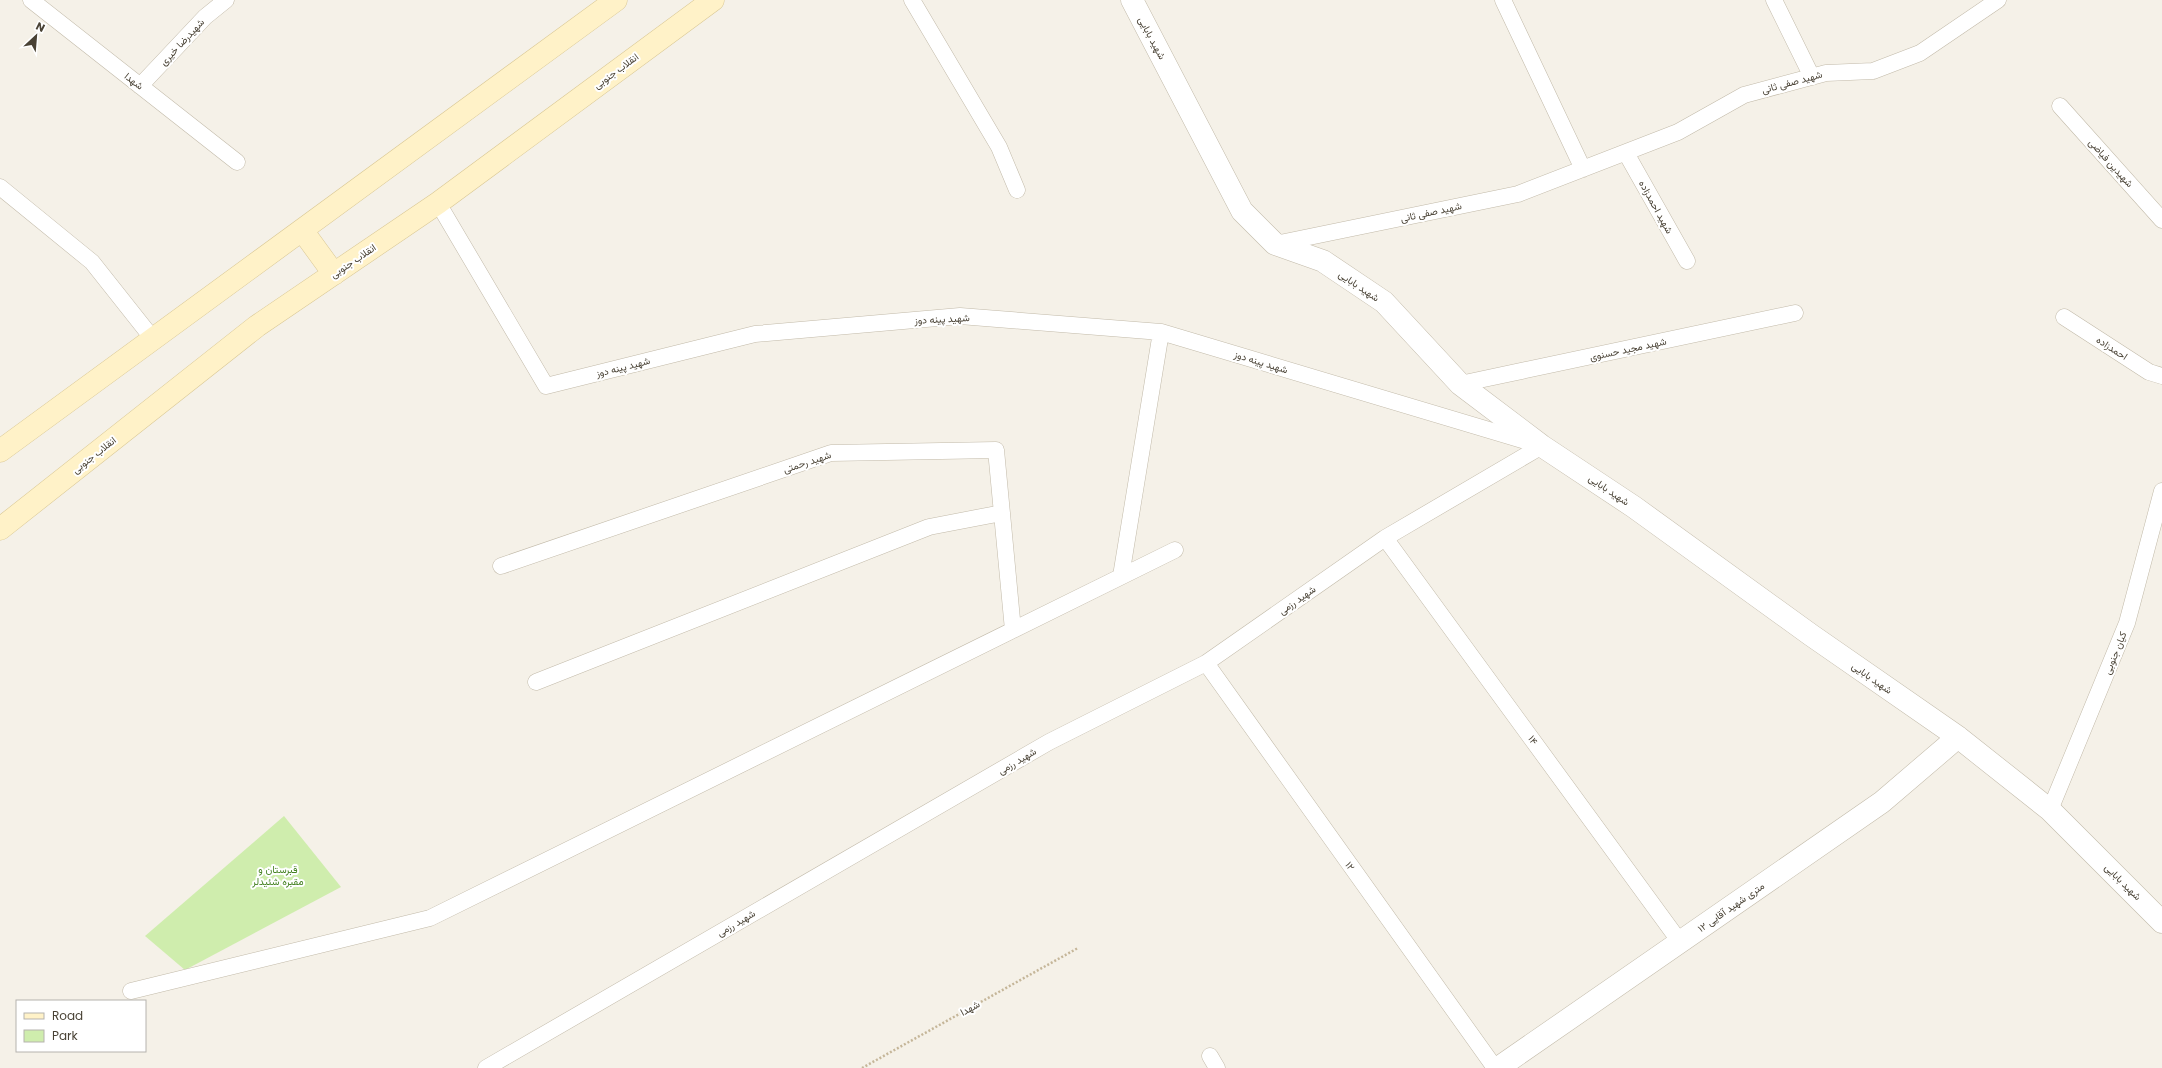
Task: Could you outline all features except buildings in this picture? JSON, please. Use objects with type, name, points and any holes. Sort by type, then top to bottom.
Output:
[{"type":"street","points":[[0,451],[616,0]]},
{"type":"street","name":"انقلاب جنوبی","points":[[0,529],[257,326],[438,203],[713,0]]},
{"type":"street","name":"شهید بابایی","points":[[1132,0],[1242,211],[1275,244],[1323,261],[1384,302],[1460,384],[1542,446],[1634,507],[1810,635],[1958,738],[2050,810],[2162,922]]},
{"type":"street","points":[[302,230],[334,274]]},
{"type":"street","name":"۱۲ متری شهید آقایی","points":[[1497,1068],[1882,802],[1958,738]]},
{"type":"lane","name":"شهدا","points":[[31,0],[237,162]]},
{"type":"lane","name":"شهیدرضا خیری","points":[[140,86],[205,17],[226,0]]},
{"type":"lane","points":[[912,0],[998,147],[1017,190]]},
{"type":"lane","points":[[1503,0],[1583,169]]},
{"type":"lane","points":[[1774,0],[1812,77]]},
{"type":"lane","name":"شهید صفی ثانی","points":[[1275,244],[1518,194],[1678,132],[1744,95],[1826,73],[1873,71],[1920,54],[1998,0]]},
{"type":"lane","name":"شهیدین فیاضی","points":[[2060,106],[2162,220]]},
{"type":"lane","name":"شهید احمدزاده","points":[[1626,153],[1687,261]]},
{"type":"lane","points":[[0,187],[92,262],[153,339]]},
{"type":"lane","name":"شهید پینه دوز","points":[[438,203],[546,386],[763,333],[960,316],[1161,332],[1542,446]]},
{"type":"lane","name":"شهید مجید حسنوی","points":[[1460,384],[1795,313]]},
{"type":"lane","name":"احمدزاده","points":[[2064,317],[2149,372],[2162,376]]},
{"type":"lane","points":[[1121,576],[1161,332]]},
{"type":"lane","name":"شهید رزمی","points":[[486,1068],[1049,742],[1206,663],[1385,538],[1542,446]]},
{"type":"lane","name":"شهید رحمتی","points":[[501,566],[831,453],[996,450],[1013,630]]},
{"type":"lane","name":"کیان جنوبی","points":[[2050,810],[2127,623],[2162,491]]},
{"type":"lane","points":[[536,682],[929,527],[1002,513]]},
{"type":"lane","name":"۱۴","points":[[1385,538],[1680,942]]},
{"type":"lane","points":[[131,991],[430,918],[1175,550]]},
{"type":"lane","name":"۱۲","points":[[1206,663],[1497,1068]]},
{"type":"path","name":"شهدا","points":[[862,1068],[1078,948]]},
{"type":"green space","name":"قبرستان و مقبره شئیدلر","points":[[284,816],[341,887],[185,970],[145,936]]}]
